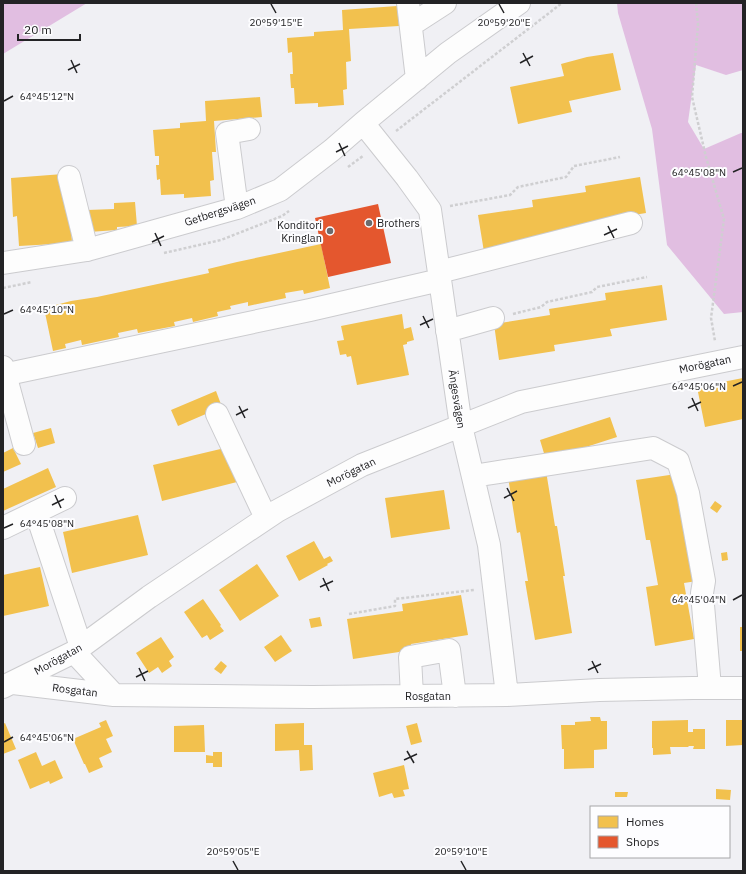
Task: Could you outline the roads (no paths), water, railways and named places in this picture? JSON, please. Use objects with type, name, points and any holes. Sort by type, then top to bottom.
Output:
[{"type":"street","points":[[408,3],[417,79]]},
{"type":"street","points":[[411,25],[446,3]]},
{"type":"street","name":"Getbergsvägen","points":[[3,263],[87,250],[237,208],[280,190],[332,150],[448,53],[519,3]]},
{"type":"street","name":"Ängesvägen","points":[[363,123],[407,178],[430,210],[461,426],[489,545],[507,695]]},
{"type":"street","points":[[237,208],[227,133],[249,129]]},
{"type":"street","points":[[69,177],[87,250]]},
{"type":"street","points":[[15,435],[4,372],[310,310],[631,223]]},
{"type":"street","points":[[447,332],[493,318]]},
{"type":"street","name":"Morögatan","points":[[8,685],[78,650],[149,597],[277,510],[362,465],[522,402],[743,357]]},
{"type":"street","points":[[217,414],[266,518]]},
{"type":"street","points":[[473,476],[653,448],[678,461],[688,493],[704,581],[702,593],[710,688]]},
{"type":"street","points":[[3,528],[65,498]]},
{"type":"street","points":[[36,512],[78,650]]},
{"type":"street","name":"Rosgatan","points":[[78,650],[114,695]]},
{"type":"street","points":[[412,696],[410,657],[449,650],[455,696]]},
{"type":"street","name":"Rosgatan","points":[[8,685],[114,695],[312,697],[507,695],[599,690],[743,688]]},
{"type":"place","name":"Brothers","points":[[369,223]]},
{"type":"place","name":"Konditori Kringlan","points":[[330,231]]}]
